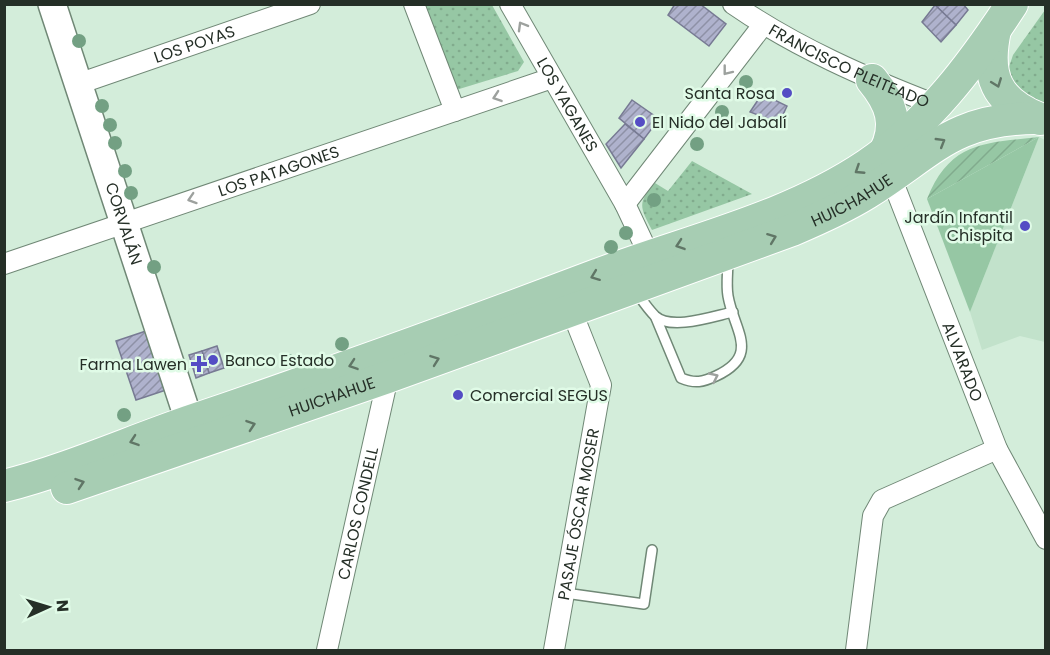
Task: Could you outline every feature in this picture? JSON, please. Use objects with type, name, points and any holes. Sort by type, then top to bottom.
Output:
[{"type":"main road","name":"HUICHAHUE","points":[[4,508],[390,353],[647,274],[728,254],[824,216],[888,165],[963,75],[1003,17]]},
{"type":"main road","points":[[1003,17],[991,54],[998,89],[1010,103],[1041,119]]},
{"type":"main road","points":[[872,80],[888,102],[891,111],[892,134],[888,165]]},
{"type":"main road","name":"HUICHAHUE","points":[[4,486],[388,377],[572,312],[853,174],[888,165],[971,126],[992,120],[1041,119]]},
{"type":"street","name":"CORVALÁN","points":[[52,4],[192,433]]},
{"type":"street","name":"LOS POYAS","points":[[78,84],[310,4]]},
{"type":"street","points":[[414,4],[455,111]]},
{"type":"street","name":"LOS YAGANES","points":[[510,4],[625,204]]},
{"type":"street","name":"FRANCISCO PLEITEADO","points":[[733,4],[763,25],[872,80],[936,105]]},
{"type":"street","points":[[647,274],[625,204],[763,25]]},
{"type":"street","name":"LOS PATAGONES","points":[[4,264],[552,78]]},
{"type":"street","name":"ALVARADO","points":[[888,165],[997,449],[1046,539]]},
{"type":"street","name":"PASAJE ÓSCAR MOSER","points":[[554,651],[601,385],[572,312]]},
{"type":"street","name":"CARLOS CONDELL","points":[[327,651],[388,377]]},
{"type":"street","points":[[856,651],[873,516],[882,500],[997,449]]},
{"type":"lane","points":[[647,274],[656,318],[681,378],[693,383],[704,381],[731,369],[740,359],[743,344],[728,296],[728,254]]},
{"type":"lane","points":[[656,318],[690,322],[733,312]]},
{"type":"lane","points":[[565,592],[644,604],[652,550]]},
{"type":"shaded area","points":[[425,5],[492,5],[524,62],[518,71],[456,90]]},
{"type":"shaded area","points":[[1045,10],[1045,112],[1021,100],[1007,73],[1013,55]]},
{"type":"shaded area","name":"Jardín Infantil Chispita","points":[[1039,137],[1045,140],[1045,342],[1020,336],[982,350],[970,312]]},
{"type":"shaded area","points":[[1039,137],[970,312],[927,199]]},
{"type":"shaded area","points":[[1039,137],[927,199],[936,180],[958,155],[986,144]]},
{"type":"shaded area","points":[[692,161],[752,194],[652,230],[643,210],[645,196],[655,183],[668,191]]},
{"type":"building","points":[[675,4],[700,4],[726,24],[709,46],[668,15]]},
{"type":"building","points":[[963,4],[968,10],[956,25],[935,5]]},
{"type":"building","points":[[935,5],[956,25],[941,42],[922,22]]},
{"type":"building","points":[[762,94],[787,106],[779,123],[750,112]]},
{"type":"building","name":"El Nido del Jabalí","points":[[632,100],[659,119],[644,139],[619,118]]},
{"type":"building","points":[[625,124],[644,139],[621,168],[606,144]]},
{"type":"building","points":[[146,331],[166,390],[136,400],[116,341]]},
{"type":"building","name":"Banco Estado","points":[[217,346],[224,368],[209,373],[202,351]]},
{"type":"building","name":"Farma Lawen","points":[[202,351],[209,373],[196,378],[189,355]]},
{"type":"place","name":"Santa Rosa","points":[[787,93]]},
{"type":"place","name":"El Nido del Jabalí","points":[[640,122]]},
{"type":"place","name":"Jardín Infantil Chispita","points":[[1025,226]]},
{"type":"place","name":"Banco Estado","points":[[213,360]]},
{"type":"place","name":"Farma Lawen","points":[[199,364]]},
{"type":"place","name":"Comercial SEGUS","points":[[458,395]]}]
